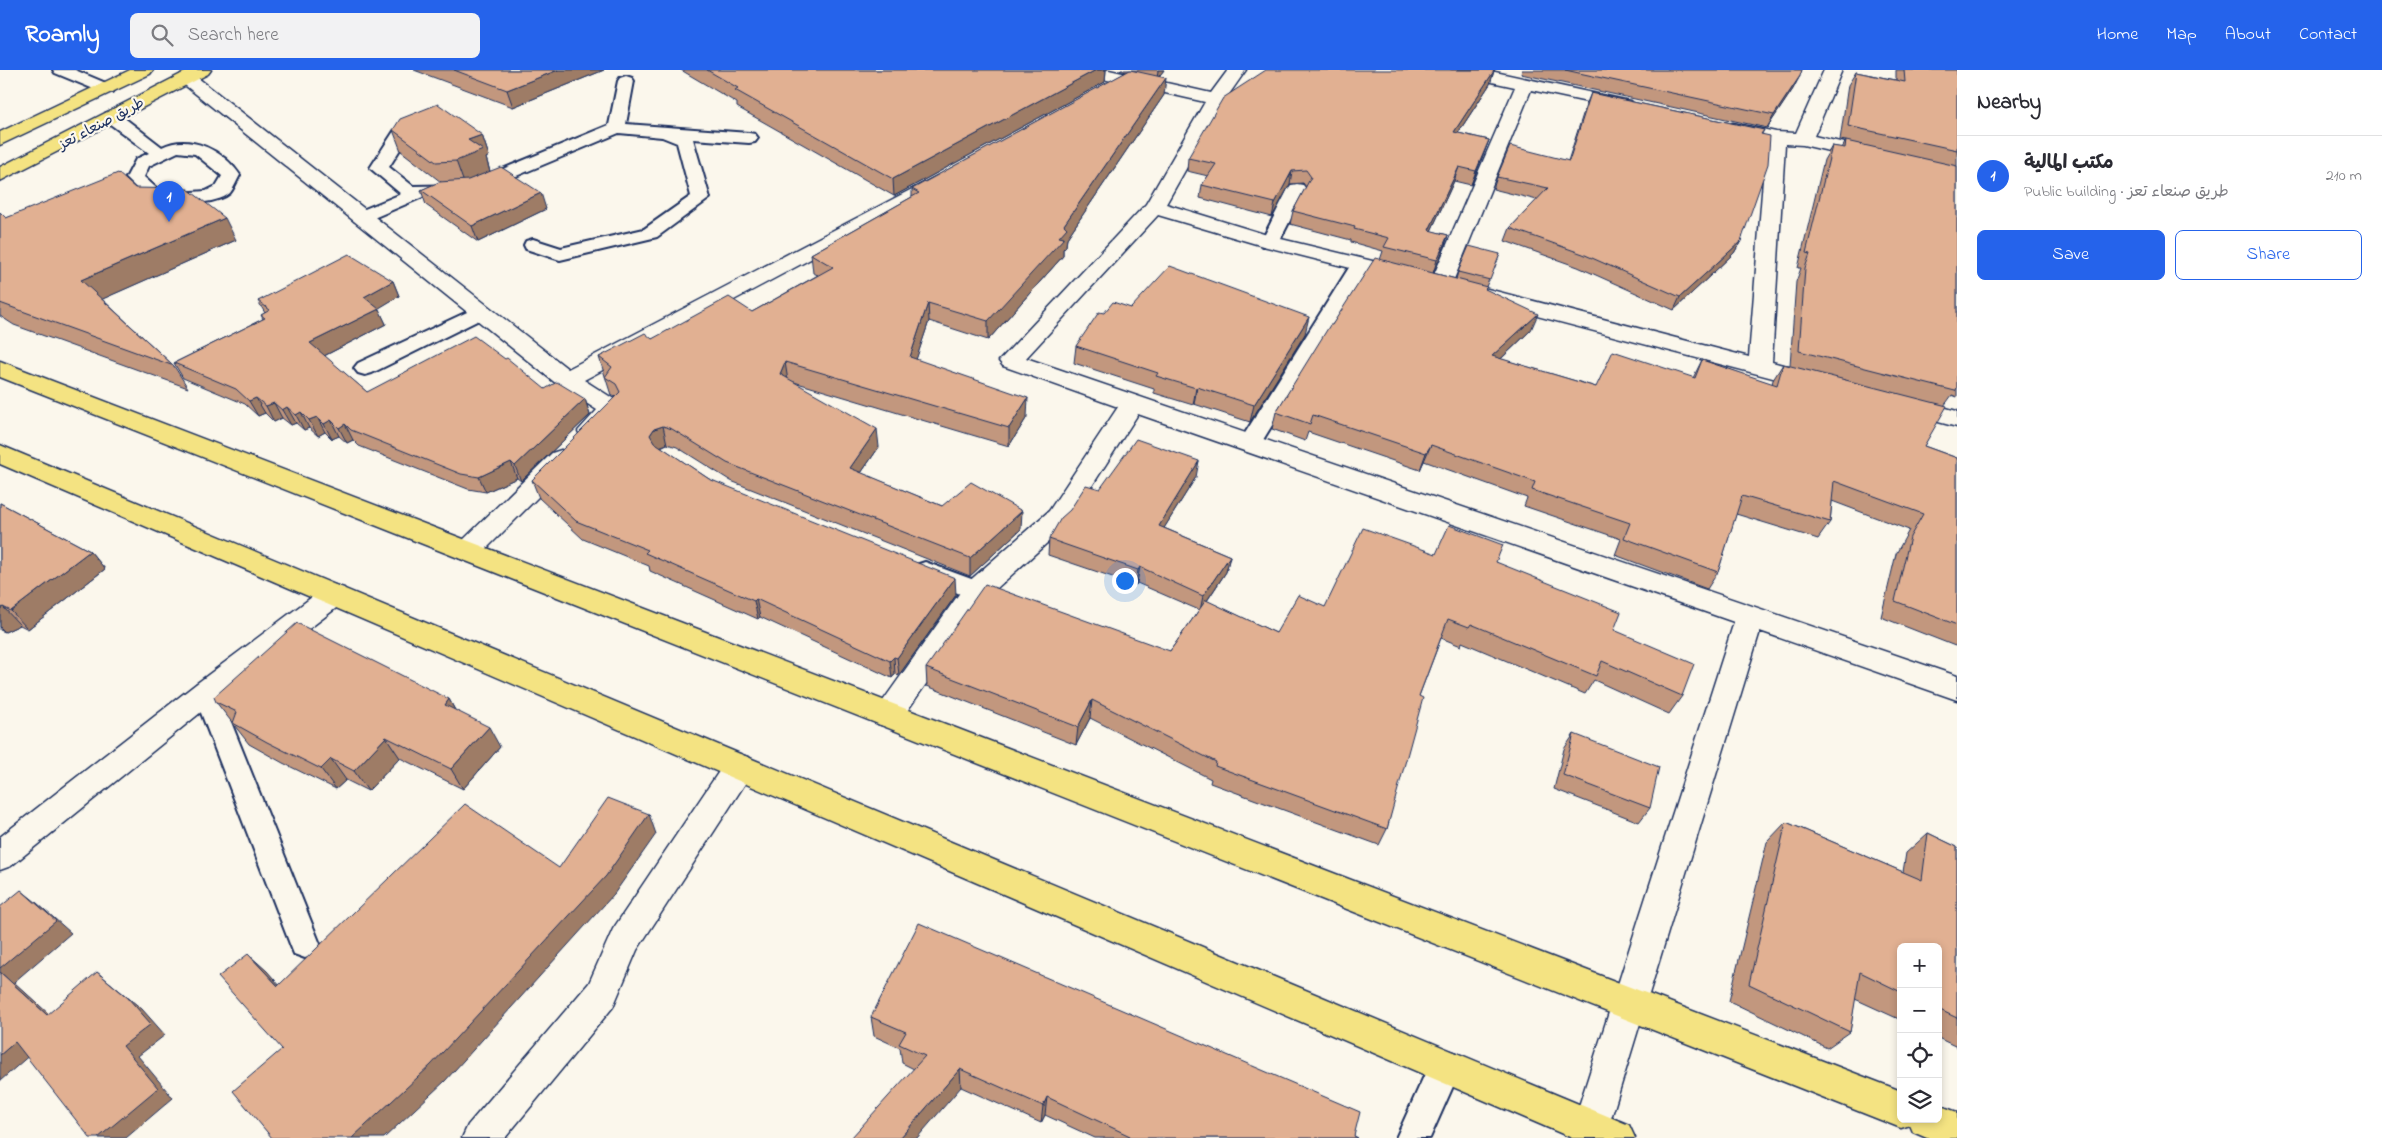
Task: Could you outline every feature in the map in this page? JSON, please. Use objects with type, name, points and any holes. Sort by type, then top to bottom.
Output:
[{"type":"main road","name":"طريق صنعاء تعز","points":[[0,139],[144,70]]},
{"type":"main road","name":"طريق صنعاء تعز","points":[[0,176],[194,74]]},
{"type":"main road","points":[[0,368],[1897,1108]]},
{"type":"main road","points":[[0,454],[1604,1133]]},
{"type":"main road","points":[[1936,1123],[1957,1131]]},
{"type":"street","points":[[1085,70],[1216,99]]},
{"type":"street","points":[[1237,70],[1216,99],[1154,207],[1011,361],[1957,688]]},
{"type":"street","points":[[1461,70],[1641,109]]},
{"type":"street","points":[[1803,139],[1833,70]]},
{"type":"street","points":[[194,74],[362,217],[480,312],[566,380],[612,409],[468,551]]},
{"type":"street","points":[[1102,93],[1127,79]]},
{"type":"street","points":[[1442,284],[1525,84]]},
{"type":"street","points":[[1718,126],[1776,138],[1803,139],[1890,159]]},
{"type":"street","points":[[1760,367],[1776,138]]},
{"type":"street","points":[[566,380],[964,169]]},
{"type":"street","points":[[1154,207],[1270,242],[1360,266],[1442,284],[1835,387]]},
{"type":"street","points":[[1882,399],[1957,419]]},
{"type":"street","points":[[888,715],[976,591],[1058,518],[1133,403]]},
{"type":"street","points":[[0,856],[206,692],[334,595]]},
{"type":"street","points":[[1604,1133],[1631,1006],[1750,616]]},
{"type":"street","points":[[481,1138],[601,995],[625,940],[739,767]]},
{"type":"lane","points":[[61,70],[107,89]]},
{"type":"lane","points":[[617,128],[626,81]]},
{"type":"lane","points":[[112,117],[161,154]]},
{"type":"lane","points":[[400,135],[379,168],[409,191],[467,190],[617,128],[748,138]]},
{"type":"lane","points":[[533,245],[560,254],[650,232],[701,198],[685,140],[666,132]]},
{"type":"lane","points":[[175,147],[200,149],[231,175],[223,190],[209,196],[160,200],[135,178],[142,163],[161,154],[175,147]]},
{"type":"lane","points":[[1270,242],[1298,189]]},
{"type":"lane","points":[[362,217],[422,191]]},
{"type":"lane","points":[[1250,444],[1360,266]]},
{"type":"lane","points":[[365,368],[480,312]]},
{"type":"lane","points":[[904,562],[976,591]]},
{"type":"lane","points":[[206,692],[305,944]]},
{"type":"lane","points":[[1413,1138],[1446,1066]]},
{"type":"building","points":[[454,70],[558,70],[507,90]]},
{"type":"building","points":[[707,70],[1096,70],[893,179],[735,90],[738,88]]},
{"type":"building","points":[[1130,70],[1166,78],[1064,225],[1067,228],[1059,237],[1064,238],[988,321],[928,303],[910,357],[1028,398],[1009,428],[785,362],[780,374],[877,429],[850,468],[942,506],[971,482],[1022,511],[970,558],[727,463],[672,429],[663,426],[654,429],[650,435],[654,442],[709,479],[955,578],[897,658],[894,657],[890,661],[756,599],[754,601],[645,553],[648,550],[576,521],[532,480],[620,392],[616,384],[605,377],[612,367],[599,357],[645,333],[652,339],[729,297],[752,312],[833,267],[811,254],[919,193],[912,189]]},
{"type":"building","points":[[1266,70],[1494,71],[1454,132],[1489,140],[1476,171],[1459,167],[1429,230],[1448,235],[1437,260],[1384,247],[1389,238],[1293,211],[1311,177],[1306,170],[1292,171],[1275,203],[1202,185],[1216,164],[1188,158],[1223,98]]},
{"type":"building","points":[[1565,70],[1802,70],[1774,115]]},
{"type":"building","points":[[1904,70],[1957,70],[1957,150],[1848,126],[1856,72],[1905,82]]},
{"type":"building","points":[[1591,93],[1764,130],[1761,134],[1770,136],[1768,164],[1741,241],[1680,297],[1583,254],[1510,228],[1548,188],[1497,177],[1510,146],[1569,161]]},
{"type":"building","points":[[438,104],[482,135],[468,140],[483,150],[456,161],[436,162],[393,130],[400,119]]},
{"type":"building","points":[[1846,141],[1957,166],[1957,388],[1955,391],[1799,351],[1805,268],[1810,254],[1806,253],[1832,146],[1845,148]]},
{"type":"building","points":[[501,167],[541,193],[472,226],[421,190],[439,182],[468,180]]},
{"type":"building","points":[[118,173],[135,188],[188,189],[225,218],[81,280],[174,366],[0,303],[0,212],[6,218]]},
{"type":"building","points":[[1469,246],[1500,254],[1490,280],[1458,272]]},
{"type":"building","points":[[349,254],[393,281],[364,297],[379,309],[310,343],[367,392],[474,336],[505,359],[507,358],[545,389],[557,382],[585,399],[515,466],[511,462],[479,477],[461,474],[351,430],[345,424],[339,428],[331,420],[324,424],[317,417],[309,420],[301,412],[296,415],[287,407],[282,410],[274,403],[266,406],[256,398],[249,401],[236,389],[174,363],[265,318],[261,315],[270,310],[258,301]]},
{"type":"building","points":[[1375,258],[1487,287],[1485,289],[1538,314],[1492,356],[1596,387],[1613,351],[1695,378],[1702,360],[1777,385],[1783,364],[1947,406],[1924,446],[1957,458],[1957,625],[1895,601],[1910,537],[1923,514],[1834,481],[1830,522],[1742,496],[1718,572],[1624,538],[1630,523],[1532,490],[1535,482],[1431,445],[1426,453],[1313,415],[1310,424],[1276,412],[1330,325],[1332,325]]},
{"type":"building","points":[[1170,266],[1309,317],[1254,405],[1156,376],[1158,373],[1076,346],[1099,312],[1104,313],[1113,302],[1131,308]]},
{"type":"building","points":[[1136,439],[1199,461],[1159,526],[1230,556],[1203,596],[1140,567],[1138,570],[1049,539],[1061,518],[1070,510],[1086,485],[1100,489]]},
{"type":"building","points":[[0,503],[90,551],[11,611],[3,607],[0,609]]},
{"type":"building","points":[[1449,525],[1503,545],[1496,562],[1621,612],[1614,630],[1694,664],[1682,696],[1602,661],[1596,676],[1471,624],[1469,627],[1448,619],[1419,696],[1423,698],[1387,829],[1215,766],[1216,762],[1092,700],[1078,727],[926,668],[985,584],[1170,651],[1206,600],[1276,633],[1298,595],[1325,607],[1363,528],[1436,554]]},
{"type":"building","points":[[297,623],[449,699],[445,705],[489,727],[451,769],[386,737],[354,771],[331,759],[321,769],[267,742],[233,723],[237,712],[216,702],[214,697]]},
{"type":"building","points":[[1574,734],[1659,767],[1650,808],[1563,775]]},
{"type":"building","points":[[608,798],[649,814],[606,876],[431,1065],[352,1138],[272,1138],[233,1091],[282,1049],[218,977],[248,954],[278,986],[465,804],[559,868]]},
{"type":"building","points":[[1786,822],[1922,880],[1928,833],[1957,847],[1957,1018],[1942,1011],[1942,943],[1897,943],[1897,990],[1860,972],[1850,1032],[1749,984]]},
{"type":"building","points":[[21,890],[56,921],[0,968],[0,907]]},
{"type":"building","points":[[919,923],[1360,1112],[1354,1136],[1358,1138],[1129,1138],[1130,1136],[1047,1097],[1043,1106],[960,1069],[900,1138],[851,1138],[925,1056],[899,1044],[906,1032],[871,1017]]},
{"type":"building","points":[[0,972],[47,1015],[97,972],[128,998],[151,1024],[123,1046],[158,1088],[98,1138],[90,1138],[15,1042],[0,1055]]},
{"type":"place","name":"مكتب المالية","points":[[169,222]]}]
